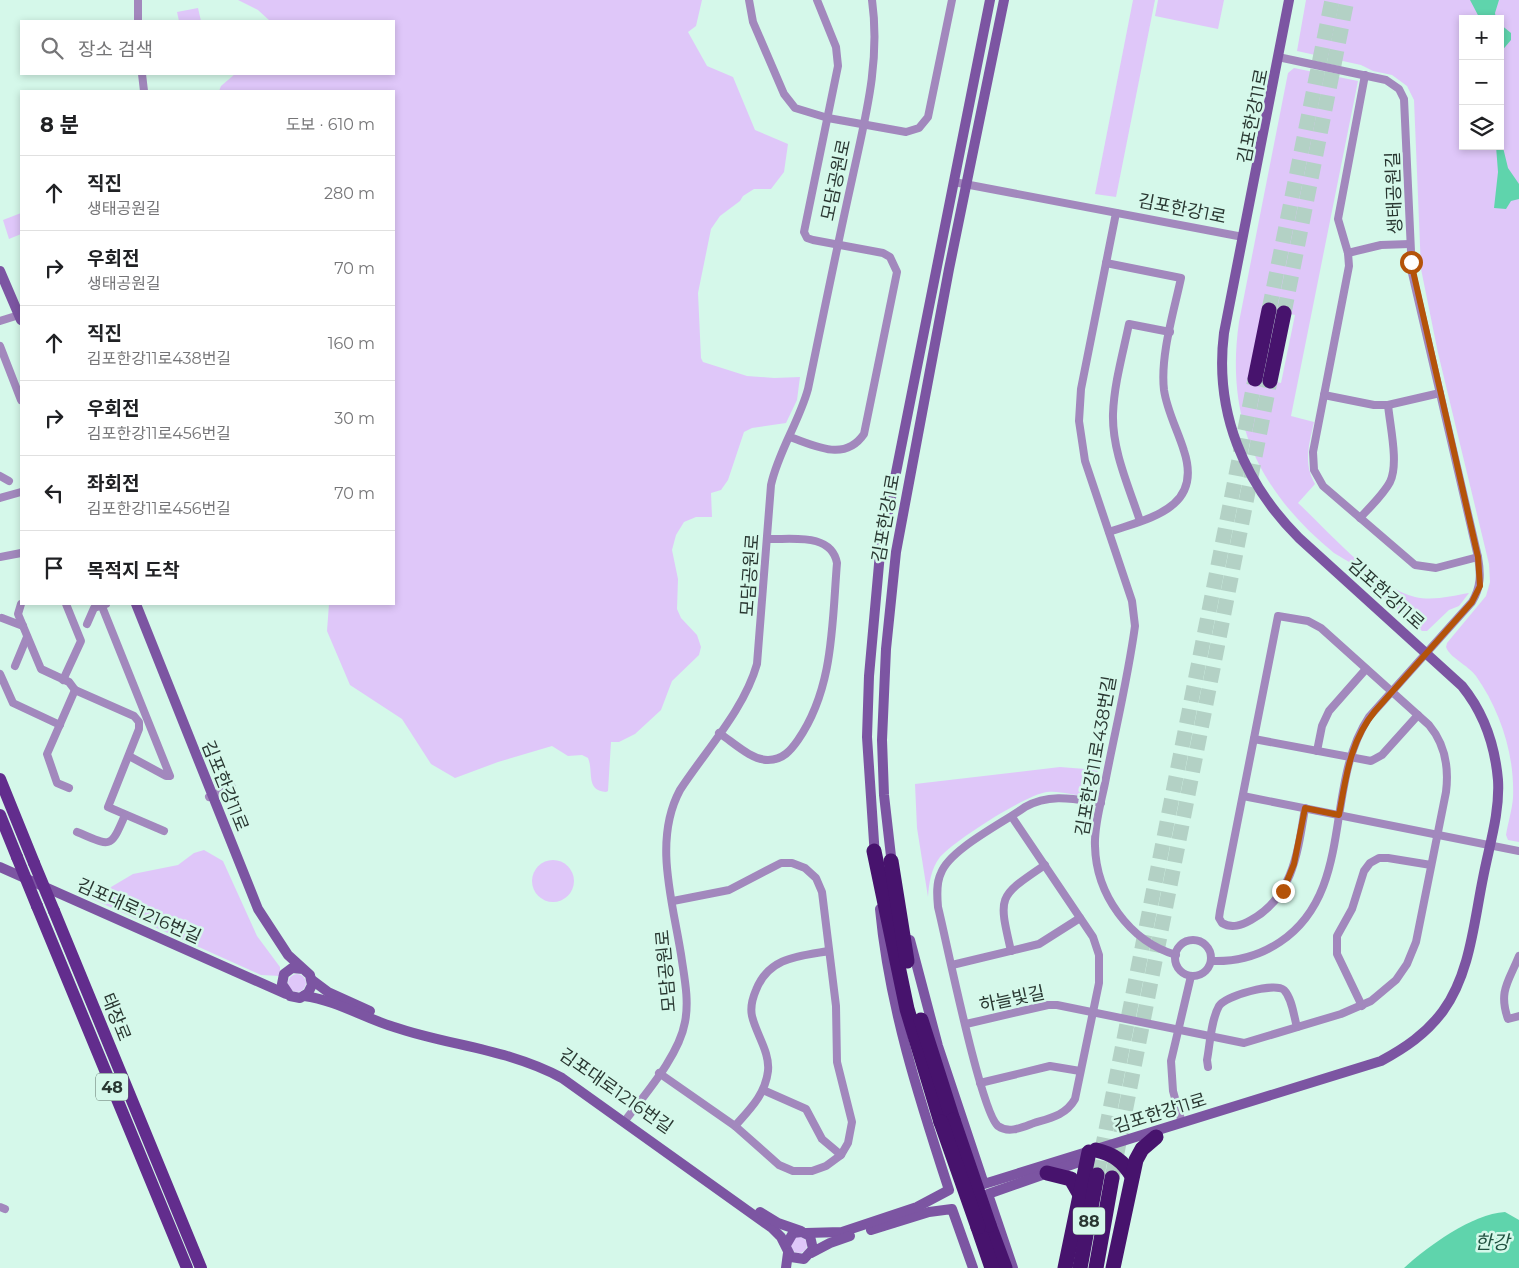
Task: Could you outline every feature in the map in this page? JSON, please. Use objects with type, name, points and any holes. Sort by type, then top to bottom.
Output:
[{"type":"highway","points":[[1255,378],[1269,310]]},
{"type":"highway","points":[[1270,382],[1284,313]]},
{"type":"highway","points":[[874,851],[907,1009],[921,1063],[947,1121]]},
{"type":"highway","points":[[891,862],[903,945],[915,1000],[947,1121],[983,1226],[992,1268]]},
{"type":"highway","points":[[1113,1268],[1132,1176],[1139,1154],[1156,1137]]},
{"type":"highway","points":[[1065,1268],[1079,1192],[1095,1153],[1124,1164],[1132,1176]]},
{"type":"highway","points":[[1047,1173],[1071,1179],[1079,1192]]},
{"type":"highway","name":"88","points":[[1080,1268],[1105,1176],[1096,1268]]},
{"type":"highway","points":[[983,1226],[1005,1268]]},
{"type":"main road","name":"태장로","points":[[0,779],[201,1268]]},
{"type":"main road","name":"태장로","points":[[0,815],[187,1268]]},
{"type":"street","points":[[138,0],[138,20]]},
{"type":"street","points":[[750,0],[753,22],[789,102],[800,111],[906,132],[913,131],[924,123],[930,109],[952,0]]},
{"type":"street","points":[[790,437],[833,451],[843,450],[859,442],[867,426],[897,272],[890,257],[883,252],[813,240],[808,238],[804,232],[836,77],[838,56],[817,0]]},
{"type":"street","name":"모담공원로","points":[[626,1120],[678,1043],[686,1013],[685,977],[665,856],[669,814],[680,790],[749,686],[757,664],[774,472],[790,437],[808,389],[874,72],[876,47],[872,0]]},
{"type":"street","name":"김포한강1로","points":[[948,1190],[923,1112],[893,995],[884,946],[874,851],[867,737],[870,658],[880,553],[990,0]]},
{"type":"street","name":"김포한강1로","points":[[984,1184],[930,1017],[891,862],[882,749],[889,604],[904,501],[1004,0]]},
{"type":"street","name":"김포한강11로","points":[[1280,58],[1289,0]]},
{"type":"street","name":"김포한강11로","points":[[988,1194],[1047,1173],[1095,1153],[1182,1123],[1381,1062],[1421,1036],[1443,1011],[1463,970],[1490,844],[1498,790],[1491,741],[1481,715],[1469,694],[1427,652],[1287,526],[1264,498],[1242,458],[1228,420],[1221,363],[1224,333],[1293,0]]},
{"type":"street","name":"생태공원길","points":[[1280,58],[1390,82],[1398,89],[1404,99],[1413,279],[1478,557],[1480,579],[1476,596],[1427,652]]},
{"type":"street","points":[[142,75],[144,90]]},
{"type":"street","points":[[1364,75],[1338,219],[1348,253],[1348,271],[1313,452],[1314,470],[1323,486],[1400,554],[1420,567],[1443,566],[1478,557]]},
{"type":"street","name":"김포한강1로","points":[[954,182],[1243,237]]},
{"type":"street","name":"김포한강11로438번길","points":[[1116,213],[1081,389],[1079,412],[1083,453],[1132,601],[1135,626],[1094,845],[1097,871],[1103,889],[1116,911],[1154,946],[1176,954]]},
{"type":"street","points":[[1348,253],[1381,245],[1410,244]]},
{"type":"street","points":[[1106,264],[1181,278],[1165,362],[1164,390],[1187,459],[1187,480],[1180,497],[1170,509],[1158,516],[1108,532]]},
{"type":"street","points":[[0,271],[19,317]]},
{"type":"street","points":[[0,279],[19,317]]},
{"type":"street","points":[[0,322],[19,317]]},
{"type":"street","points":[[1140,521],[1117,451],[1113,415],[1116,389],[1129,324],[1170,332]]},
{"type":"street","points":[[0,346],[20,397]]},
{"type":"street","points":[[1324,395],[1374,405],[1388,405],[1440,393]]},
{"type":"street","points":[[1360,518],[1388,485],[1392,474],[1393,461],[1388,405]]},
{"type":"street","points":[[0,476],[9,481]]},
{"type":"street","points":[[0,498],[20,492]]},
{"type":"street","points":[[719,733],[760,759],[770,760],[785,755],[791,750],[811,718],[825,680],[837,563],[835,555],[831,548],[819,541],[767,539]]},
{"type":"street","points":[[0,556],[20,553]]},
{"type":"street","points":[[21,605],[18,614],[41,669],[69,682],[75,690],[134,716],[139,722],[140,729],[108,807],[164,831]]},
{"type":"street","points":[[63,680],[80,641],[66,605]]},
{"type":"street","points":[[86,624],[94,608],[101,605]]},
{"type":"street","points":[[103,605],[170,776],[166,776],[129,756]]},
{"type":"street","name":"김포한강11로","points":[[132,605],[258,909],[288,955],[303,968]]},
{"type":"street","name":"김포한강11로","points":[[136,605],[255,910],[284,957],[285,975]]},
{"type":"street","points":[[1254,739],[1367,761],[1379,758],[1418,715],[1317,625],[1278,616],[1219,915],[1222,923],[1228,926],[1238,925],[1257,916],[1272,904],[1283,891],[1294,864],[1305,808]]},
{"type":"street","points":[[2,618],[23,626]]},
{"type":"street","points":[[15,666],[27,637]]},
{"type":"street","points":[[1211,961],[1240,959],[1269,949],[1294,932],[1308,916],[1326,880],[1350,758],[1365,724],[1427,652]]},
{"type":"street","points":[[1317,751],[1322,726],[1329,711],[1366,668]]},
{"type":"street","points":[[0,674],[13,703],[60,725]]},
{"type":"street","points":[[69,788],[57,783],[47,758],[75,690]]},
{"type":"street","name":"하늘빛길","points":[[966,1024],[1048,1005],[1093,1012],[1244,1043],[1362,1006],[1390,986],[1411,956],[1416,942],[1438,834],[1447,784],[1446,762],[1436,735],[1418,715]]},
{"type":"street","points":[[210,796],[232,787]]},
{"type":"street","points":[[1243,796],[1519,851]]},
{"type":"street","name":"하늘빛길","points":[[1012,816],[1093,938],[1099,955],[1099,984],[1075,1099],[1064,1113],[1014,1130],[1005,1129],[994,1122],[980,1082],[936,894],[940,873],[956,853],[1012,816],[1036,801],[1047,798],[1070,798],[1101,804]]},
{"type":"street","points":[[78,832],[104,843],[110,842],[115,839],[126,815]]},
{"type":"street","points":[[1362,1006],[1335,946],[1339,931],[1355,902],[1364,871],[1370,863],[1383,858],[1431,866]]},
{"type":"street","points":[[659,1073],[735,1126],[772,1160],[794,1171],[820,1169],[841,1154],[848,1143],[852,1122],[837,1062],[836,1006],[820,884],[812,872],[799,864],[776,864],[752,879],[729,890],[673,901]]},
{"type":"street","points":[[1011,951],[1002,914],[1004,898],[1016,885],[1045,865]]},
{"type":"street","name":"김포대로1216번길","points":[[0,867],[286,994]]},
{"type":"street","points":[[952,965],[1039,944],[1080,918]]},
{"type":"street","points":[[1196,941],[1206,946],[1209,950],[1211,961],[1204,973],[1191,976],[1181,972],[1177,967],[1176,954],[1185,942],[1196,941]]},
{"type":"street","points":[[735,1126],[756,1104],[763,1090],[768,1071],[752,1014],[757,988],[765,974],[782,960],[829,952]]},
{"type":"street","points":[[1519,956],[1504,990],[1502,1000],[1508,1019],[1519,1016]]},
{"type":"street","points":[[266,984],[297,967],[303,968],[312,980],[311,989],[304,996],[295,998],[286,994],[283,989],[285,975]]},
{"type":"street","points":[[1182,1123],[1171,1077],[1171,1061],[1191,976]]},
{"type":"street","name":"김포대로1216번길","points":[[312,980],[335,995],[393,1020],[514,1051],[546,1062],[772,1228],[787,1249]]},
{"type":"street","points":[[1208,1067],[1207,1060],[1218,1008],[1223,1002],[1270,986],[1279,987],[1288,994],[1297,1027]]},
{"type":"street","name":"김포대로1216번길","points":[[304,996],[329,1000],[395,1028],[529,1061],[562,1078],[767,1216],[804,1232],[842,1232],[918,1207],[948,1190]]},
{"type":"street","points":[[980,1082],[1050,1066],[1080,1071]]},
{"type":"street","name":"김포한강11로","points":[[984,1184],[1156,1137],[1346,1073]]},
{"type":"street","points":[[763,1090],[806,1110],[822,1139],[841,1154]]},
{"type":"street","points":[[973,1268],[948,1198],[948,1190],[960,1178],[973,1178],[984,1184],[1013,1268]]},
{"type":"street","points":[[792,1268],[830,1243],[929,1212],[952,1209],[963,1215],[976,1213],[988,1194]]},
{"type":"street","points":[[786,1268],[789,1236],[804,1232],[812,1240],[808,1256]]},
{"type":"street","points":[[787,1249],[795,1259],[808,1256]]},
{"type":"shaded area","points":[[238,0],[702,0],[696,26],[688,32],[707,66],[733,77],[755,130],[788,144],[784,172],[771,189],[754,189],[743,196],[740,201],[720,216],[711,229],[698,293],[701,358],[703,362],[747,376],[800,377],[797,400],[786,423],[752,428],[744,432],[728,480],[721,490],[711,493],[712,517],[696,517],[684,522],[676,535],[672,550],[678,579],[677,609],[681,618],[697,635],[701,647],[699,655],[672,681],[661,710],[635,734],[619,742],[611,742],[608,791],[606,792],[595,788],[591,779],[588,758],[582,755],[568,756],[552,746],[498,762],[455,778],[431,764],[402,719],[350,685],[327,631],[329,605],[395,605],[395,90],[219,90],[221,86],[234,75],[395,75],[395,20],[269,20],[258,10]]},
{"type":"shaded area","points":[[1133,0],[1155,0],[1116,197],[1095,194]]},
{"type":"shaded area","points":[[1158,0],[1224,0],[1218,29],[1155,16]]},
{"type":"shaded area","points":[[1306,0],[1519,0],[1519,842],[1508,840],[1506,835],[1513,798],[1513,782],[1508,749],[1499,718],[1485,689],[1476,676],[1451,655],[1446,647],[1447,643],[1486,596],[1490,582],[1489,564],[1438,353],[1421,269],[1414,100],[1407,86],[1392,75],[1373,71],[1361,65],[1297,51]]},
{"type":"shaded area","points":[[198,8],[201,20],[179,20],[177,12]]},
{"type":"shaded area","points":[[1294,68],[1358,81],[1291,416],[1314,422],[1308,461],[1315,484],[1298,503],[1370,571],[1385,583],[1401,592],[1415,597],[1429,598],[1442,598],[1469,593],[1459,606],[1449,610],[1427,631],[1422,631],[1387,600],[1357,568],[1334,553],[1285,504],[1267,478],[1253,451],[1243,421],[1237,390],[1236,357],[1239,322],[1288,73]],"holes":[[[1263,309],[1295,315],[1281,383],[1248,377]]]},
{"type":"shaded area","points":[[20,213],[20,234],[9,239],[3,220]]},
{"type":"shaded area","points":[[1060,767],[1098,770],[1093,795],[1082,796],[1047,792],[1007,809],[960,840],[940,857],[934,866],[931,876],[928,897],[917,828],[915,784]]},
{"type":"shaded area","points":[[204,850],[223,861],[257,936],[280,967],[280,976],[261,975],[81,894],[106,890],[133,874],[178,865],[194,853]]},
{"type":"shaded area","points":[[553,860],[568,866],[574,881],[568,896],[553,902],[538,896],[532,881],[538,866]]},
{"type":"shaded area","points":[[297,974],[303,977],[306,983],[303,989],[297,992],[291,989],[288,983],[291,977]]},
{"type":"shaded area","points":[[796,1237],[802,1237],[807,1242],[805,1251],[796,1253],[791,1248],[791,1242]]},
{"type":"water","points":[[1470,0],[1499,0],[1495,15],[1478,15]]},
{"type":"water","points":[[1504,27],[1511,33],[1511,40],[1504,48]]},
{"type":"water","points":[[1496,150],[1504,150],[1508,168],[1519,184],[1519,199],[1511,201],[1506,209],[1494,208],[1498,172]]},
{"type":"water","name":"한강","points":[[1505,1212],[1519,1220],[1519,1268],[1404,1268],[1425,1250],[1451,1232],[1479,1218]]},
{"type":"tunnel","points":[[1269,310],[1332,0]]},
{"type":"tunnel","points":[[1284,313],[1347,0]]},
{"type":"tunnel","points":[[1097,1175],[1255,379]]},
{"type":"tunnel","points":[[1112,1178],[1270,381]]},
{"type":"route","points":[[1283,891],[1292,872],[1305,808],[1339,815],[1353,746],[1361,730],[1375,711],[1472,602],[1480,586],[1478,557],[1413,279],[1411,262]]}]
